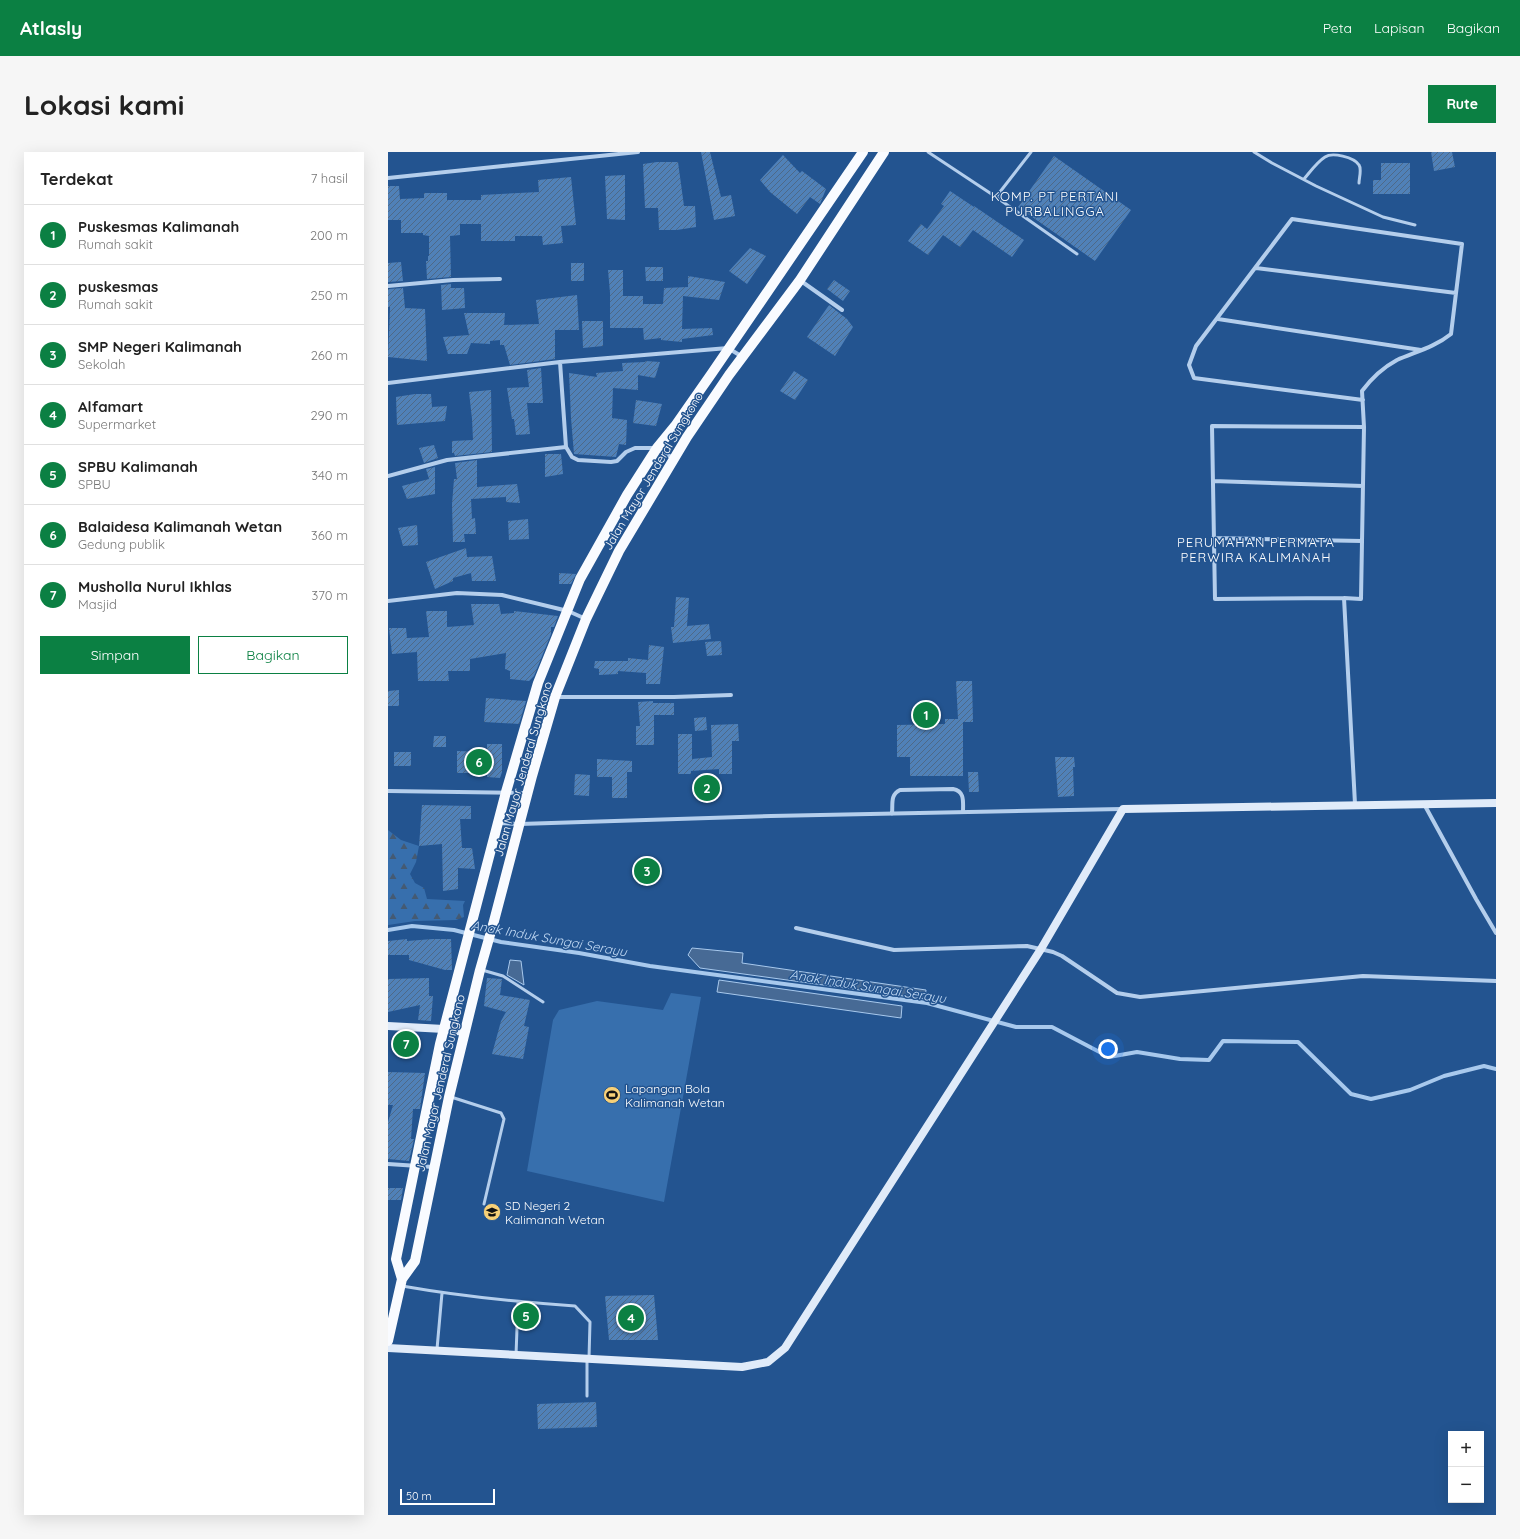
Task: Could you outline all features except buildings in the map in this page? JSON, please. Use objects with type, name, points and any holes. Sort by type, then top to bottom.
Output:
[{"type":"main road","name":"Jalan Mayor Jenderal Sungkono","points":[[401,1282],[396,1259],[444,1029],[464,948],[506,792],[538,683],[580,579],[627,494],[657,448],[675,426],[864,152]]},
{"type":"main road","name":"Jalan Mayor Jenderal Sungkono","points":[[388,1341],[401,1282],[415,1261],[464,1032],[528,793],[555,697],[586,619],[619,552],[687,437],[742,357],[800,280],[884,152]]},
{"type":"street","points":[[388,178],[638,152]]},
{"type":"street","points":[[1363,400],[1194,378],[1189,365],[1196,346],[1292,219],[1462,244],[1451,334],[1444,340],[1396,361],[1369,382],[1362,391],[1363,400],[1364,427],[1360,598],[1215,598],[1212,426],[1364,427]]},
{"type":"street","points":[[1256,268],[1456,293]]},
{"type":"street","points":[[388,286],[453,280],[500,279]]},
{"type":"street","points":[[800,280],[842,310]]},
{"type":"street","points":[[1218,318],[1421,350]]},
{"type":"street","points":[[388,383],[560,362],[728,348],[742,357]]},
{"type":"street","points":[[560,362],[566,448],[572,457],[578,460],[611,462],[617,460],[629,450],[657,448],[674,459]]},
{"type":"street","points":[[388,476],[447,460],[566,448]]},
{"type":"street","points":[[1213,481],[1363,486]]},
{"type":"street","points":[[1213,538],[1362,541]]},
{"type":"street","points":[[388,601],[457,593],[502,595],[568,611],[586,619]]},
{"type":"street","points":[[1344,598],[1355,804]]},
{"type":"street","points":[[555,697],[674,697],[731,695]]},
{"type":"street","points":[[892,814],[893,796],[900,790],[959,790],[962,795],[963,812]]},
{"type":"street","points":[[388,791],[528,793]]},
{"type":"street","points":[[498,823],[520,824],[771,816],[1355,804],[1496,803]]},
{"type":"street","points":[[1424,804],[1496,933]]},
{"type":"street","points":[[388,1348],[437,1352],[588,1358],[742,1367],[768,1362],[785,1348],[987,1034],[1041,949],[1123,809]]},
{"type":"street","points":[[796,928],[894,950],[1027,946],[1062,956],[1117,993],[1140,997],[1357,976],[1496,981]]},
{"type":"street","points":[[388,1026],[444,1029],[464,1032]]},
{"type":"street","points":[[388,1164],[434,1167]]},
{"type":"lane","points":[[928,152],[996,197],[1077,254]]},
{"type":"lane","points":[[996,197],[1031,152]]},
{"type":"lane","points":[[1254,152],[1304,180],[1383,217],[1415,225]]},
{"type":"lane","points":[[1304,180],[1324,157],[1330,154],[1336,154],[1355,161],[1359,165],[1359,183]]},
{"type":"lane","points":[[480,970],[503,976],[543,1002]]},
{"type":"lane","points":[[449,1097],[501,1113],[504,1119],[484,1204]]},
{"type":"lane","points":[[401,1282],[442,1293],[518,1302],[575,1306],[590,1322],[587,1396]]},
{"type":"lane","points":[[437,1352],[442,1293]]},
{"type":"lane","points":[[516,1355],[518,1302]]},
{"type":"green space","points":[[388,830],[401,840],[419,846],[416,862],[410,874],[415,883],[424,888],[427,899],[465,901],[463,905],[464,917],[456,920],[415,921],[388,925]]},
{"type":"green space","name":"Lapangan Bola Kalimanah Wetan","points":[[671,993],[701,997],[664,1202],[527,1171],[553,1020],[559,1010],[597,1001],[663,1010]]},
{"type":"water","points":[[692,948],[743,953],[742,963],[926,990],[925,999],[700,968],[688,955]]},
{"type":"water","points":[[510,960],[521,961],[524,985],[507,975]]},
{"type":"water","points":[[719,980],[902,1006],[901,1018],[717,992]]},
{"type":"waterway","name":"Anak Induk Sungai Serayu","points":[[388,930],[412,926],[454,930],[501,942],[579,953],[650,966],[927,1003],[1016,1027],[1052,1027],[1109,1057],[1137,1052],[1180,1059],[1209,1060],[1223,1041],[1298,1042],[1351,1094],[1371,1099],[1410,1090],[1444,1076],[1484,1066],[1496,1069]]},
{"type":"place","name":"Puskesmas Kalimanah","points":[[926,715]]},
{"type":"place","name":"Balaidesa Kalimanah Wetan","points":[[479,762]]},
{"type":"place","name":"puskesmas","points":[[707,788]]},
{"type":"place","name":"SMP Negeri Kalimanah","points":[[647,871]]},
{"type":"place","name":"Musholla Nurul Ikhlas","points":[[406,1044]]},
{"type":"place","name":"Lapangan Bola Kalimanah Wetan","points":[[612,1095]]},
{"type":"place","name":"SD Negeri 2 Kalimanah Wetan","points":[[492,1212]]},
{"type":"place","name":"SPBU Kalimanah","points":[[526,1316]]},
{"type":"place","name":"Alfamart","points":[[631,1318]]},
{"type":"district","name":"KOMP. PT PERTANI PURBALINGGA","points":[[1055,204]]},
{"type":"district","name":"PERUMAHAN PERMATA PERWIRA KALIMANAH","points":[[1256,550]]}]
